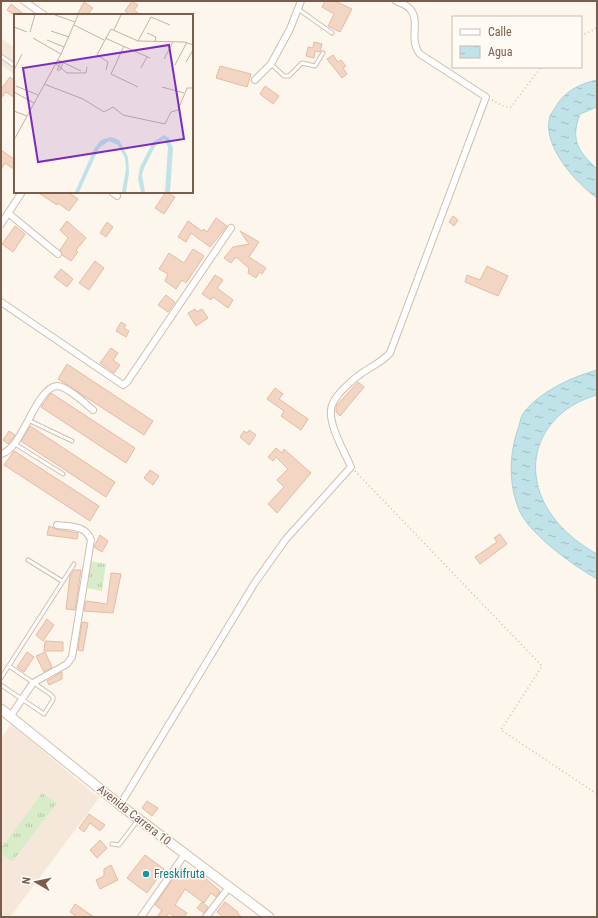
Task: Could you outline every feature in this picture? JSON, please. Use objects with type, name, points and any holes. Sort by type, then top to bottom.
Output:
[{"type":"street","points":[[24,1],[43,14]]},
{"type":"street","points":[[255,80],[271,64],[301,1]]},
{"type":"street","points":[[120,805],[254,584],[286,539],[351,467],[335,431],[331,409],[332,403],[349,383],[390,353],[486,98],[420,54],[415,48],[413,42],[414,14],[410,8],[396,1]]},
{"type":"street","points":[[1,224],[21,193]]},
{"type":"street","points":[[8,213],[58,254]]},
{"type":"street","points":[[1,302],[123,385],[127,382],[231,228]]},
{"type":"street","points":[[1,454],[6,453],[15,444],[35,407],[51,389],[57,386],[64,388],[93,410]]},
{"type":"street","points":[[10,717],[34,683],[66,664],[72,657],[91,540],[89,534],[84,529],[57,525]]},
{"type":"street","name":"Avenida Carrera 10","points":[[1,709],[78,776],[139,818],[269,917]]},
{"type":"street","points":[[141,917],[185,854]]},
{"type":"street","points":[[206,917],[229,887]]},
{"type":"lane","points":[[298,9],[332,33]]},
{"type":"lane","points":[[271,64],[284,76],[289,76],[302,63],[315,66],[322,54]]},
{"type":"lane","points":[[1,56],[14,65]]},
{"type":"lane","points":[[28,420],[72,441]]},
{"type":"lane","points":[[15,444],[63,474]]},
{"type":"lane","points":[[28,560],[62,581]]},
{"type":"lane","points":[[1,678],[74,564]]},
{"type":"lane","points":[[1,685],[44,714],[46,713],[53,697],[8,666]]},
{"type":"lane","points":[[112,844],[119,845],[139,818]]},
{"type":"path","points":[[582,36],[597,28]]},
{"type":"path","points":[[486,98],[505,107],[511,107],[540,68]]},
{"type":"path","points":[[351,467],[542,666],[500,730],[597,794]]},
{"type":"shaded area","points":[[1,38],[14,47],[14,74],[1,65]]},
{"type":"shaded area","points":[[11,724],[99,798],[10,917],[1,917],[1,738]]},
{"type":"green space","points":[[90,561],[106,564],[102,591],[86,588]]},
{"type":"green space","points":[[42,793],[57,803],[12,862],[1,853],[1,848]]},
{"type":"water","points":[[597,80],[597,107],[580,114],[577,123],[576,138],[581,151],[597,169],[597,198],[580,183],[562,162],[555,151],[549,127],[550,116],[566,94],[580,85]]},
{"type":"water","points":[[597,370],[597,395],[581,401],[567,409],[555,419],[546,431],[539,445],[536,460],[536,476],[540,493],[549,512],[579,543],[597,554],[597,579],[554,550],[526,521],[516,502],[513,491],[511,469],[513,447],[524,412],[531,404],[548,391],[567,381]]},
{"type":"building","points":[[132,1],[138,5],[134,10],[140,14],[130,14],[125,11]]},
{"type":"building","points":[[325,1],[335,1],[352,9],[340,32],[328,26],[334,14],[322,7]]},
{"type":"building","points":[[84,2],[93,8],[88,14],[78,14]]},
{"type":"building","points":[[11,4],[24,14],[14,15],[7,10]]},
{"type":"building","points":[[314,42],[322,44],[320,52],[315,51],[314,58],[306,56],[308,47],[313,48]]},
{"type":"building","points":[[333,55],[338,62],[341,60],[346,66],[343,68],[347,74],[342,78],[327,59]]},
{"type":"building","points":[[220,66],[251,74],[247,87],[216,78]]},
{"type":"building","points":[[10,77],[14,80],[14,97],[6,92],[1,98],[1,89]]},
{"type":"building","points":[[265,86],[279,96],[273,104],[260,94]]},
{"type":"building","points":[[1,150],[14,159],[14,169],[5,163],[1,169]]},
{"type":"building","points":[[39,193],[69,193],[78,199],[69,211],[58,203],[57,205]]},
{"type":"building","points":[[165,193],[175,197],[164,214],[155,208]]},
{"type":"building","points":[[453,216],[458,220],[454,226],[449,222]]},
{"type":"building","points":[[216,218],[227,226],[210,247],[191,233],[186,242],[178,237],[188,221],[202,231],[204,229],[207,232]]},
{"type":"building","points":[[67,221],[86,238],[76,250],[78,252],[71,261],[62,255],[60,250],[68,238],[60,230]]},
{"type":"building","points":[[107,222],[113,227],[106,237],[100,233]]},
{"type":"building","points":[[15,226],[25,234],[13,252],[2,244]]},
{"type":"building","points":[[240,231],[259,242],[249,257],[266,268],[262,274],[259,272],[256,278],[248,273],[249,268],[236,257],[231,263],[224,258],[233,247],[249,244]]},
{"type":"building","points":[[193,249],[204,256],[186,283],[182,280],[176,289],[165,281],[168,274],[159,269],[169,253],[184,263]]},
{"type":"building","points":[[95,261],[104,268],[89,290],[79,283]]},
{"type":"building","points":[[487,266],[508,276],[498,296],[465,282],[467,275],[480,280]]},
{"type":"building","points":[[61,269],[73,279],[67,287],[54,277]]},
{"type":"building","points":[[215,275],[223,280],[217,288],[233,300],[228,308],[213,297],[211,300],[202,294]]},
{"type":"building","points":[[166,295],[175,302],[168,312],[158,305]]},
{"type":"building","points":[[195,309],[197,312],[202,309],[208,318],[196,326],[188,313]]},
{"type":"building","points":[[121,322],[126,325],[124,328],[129,331],[126,337],[116,331]]},
{"type":"building","points":[[111,348],[118,353],[113,360],[120,365],[114,373],[100,363]]},
{"type":"building","points":[[67,364],[153,421],[144,435],[58,379]]},
{"type":"building","points":[[358,382],[364,387],[340,416],[336,412],[336,406]]},
{"type":"building","points":[[275,388],[283,394],[279,399],[308,419],[301,430],[281,416],[284,411],[267,399]]},
{"type":"building","points":[[51,393],[135,448],[126,463],[41,407]]},
{"type":"building","points":[[30,426],[115,482],[106,497],[21,441]]},
{"type":"building","points":[[249,430],[256,435],[249,445],[240,437],[244,431],[247,433]]},
{"type":"building","points":[[9,431],[15,435],[8,444],[3,440]]},
{"type":"building","points":[[276,448],[282,453],[284,449],[311,473],[277,513],[268,504],[284,487],[277,480],[288,469],[276,457],[273,461],[268,457]]},
{"type":"building","points":[[14,451],[99,506],[90,521],[4,465]]},
{"type":"building","points":[[150,470],[159,476],[153,485],[144,478]]},
{"type":"building","points":[[49,526],[56,529],[78,533],[77,539],[47,535]]},
{"type":"building","points":[[500,534],[507,544],[480,564],[475,557],[497,542],[494,538]]},
{"type":"building","points":[[100,535],[108,541],[102,552],[94,547]]},
{"type":"building","points":[[74,570],[81,570],[75,610],[66,609],[70,576]]},
{"type":"building","points":[[111,573],[121,574],[113,613],[84,611],[86,601],[107,604]]},
{"type":"building","points":[[47,619],[54,625],[43,641],[36,635]]},
{"type":"building","points":[[82,622],[88,623],[83,651],[78,650]]},
{"type":"building","points":[[45,641],[63,642],[63,651],[44,651]]},
{"type":"building","points":[[27,652],[34,657],[24,672],[17,667]]},
{"type":"building","points":[[45,652],[52,667],[44,672],[36,656]]},
{"type":"building","points":[[62,672],[62,679],[49,685],[47,681]]},
{"type":"building","points":[[147,801],[158,808],[152,816],[142,808]]},
{"type":"building","points":[[89,814],[105,825],[100,831],[90,823],[84,832],[79,828]]},
{"type":"building","points":[[100,840],[107,848],[97,858],[90,850]]},
{"type":"building","name":"Freskifruta","points":[[145,855],[164,869],[147,893],[127,878]]},
{"type":"building","points":[[111,865],[118,880],[100,889],[96,880],[104,876],[104,869]]},
{"type":"building","points":[[181,867],[194,877],[198,872],[220,891],[216,897],[211,893],[204,903],[185,889],[175,905],[187,913],[184,917],[175,917],[169,913],[166,917],[157,917],[162,910],[155,905]]},
{"type":"building","points":[[202,902],[208,907],[204,913],[197,908]]},
{"type":"building","points":[[225,902],[242,917],[223,917],[217,912]]},
{"type":"building","points":[[75,904],[94,917],[77,917],[70,912]]},
{"type":"place","name":"Freskifruta","points":[[146,874]]}]
